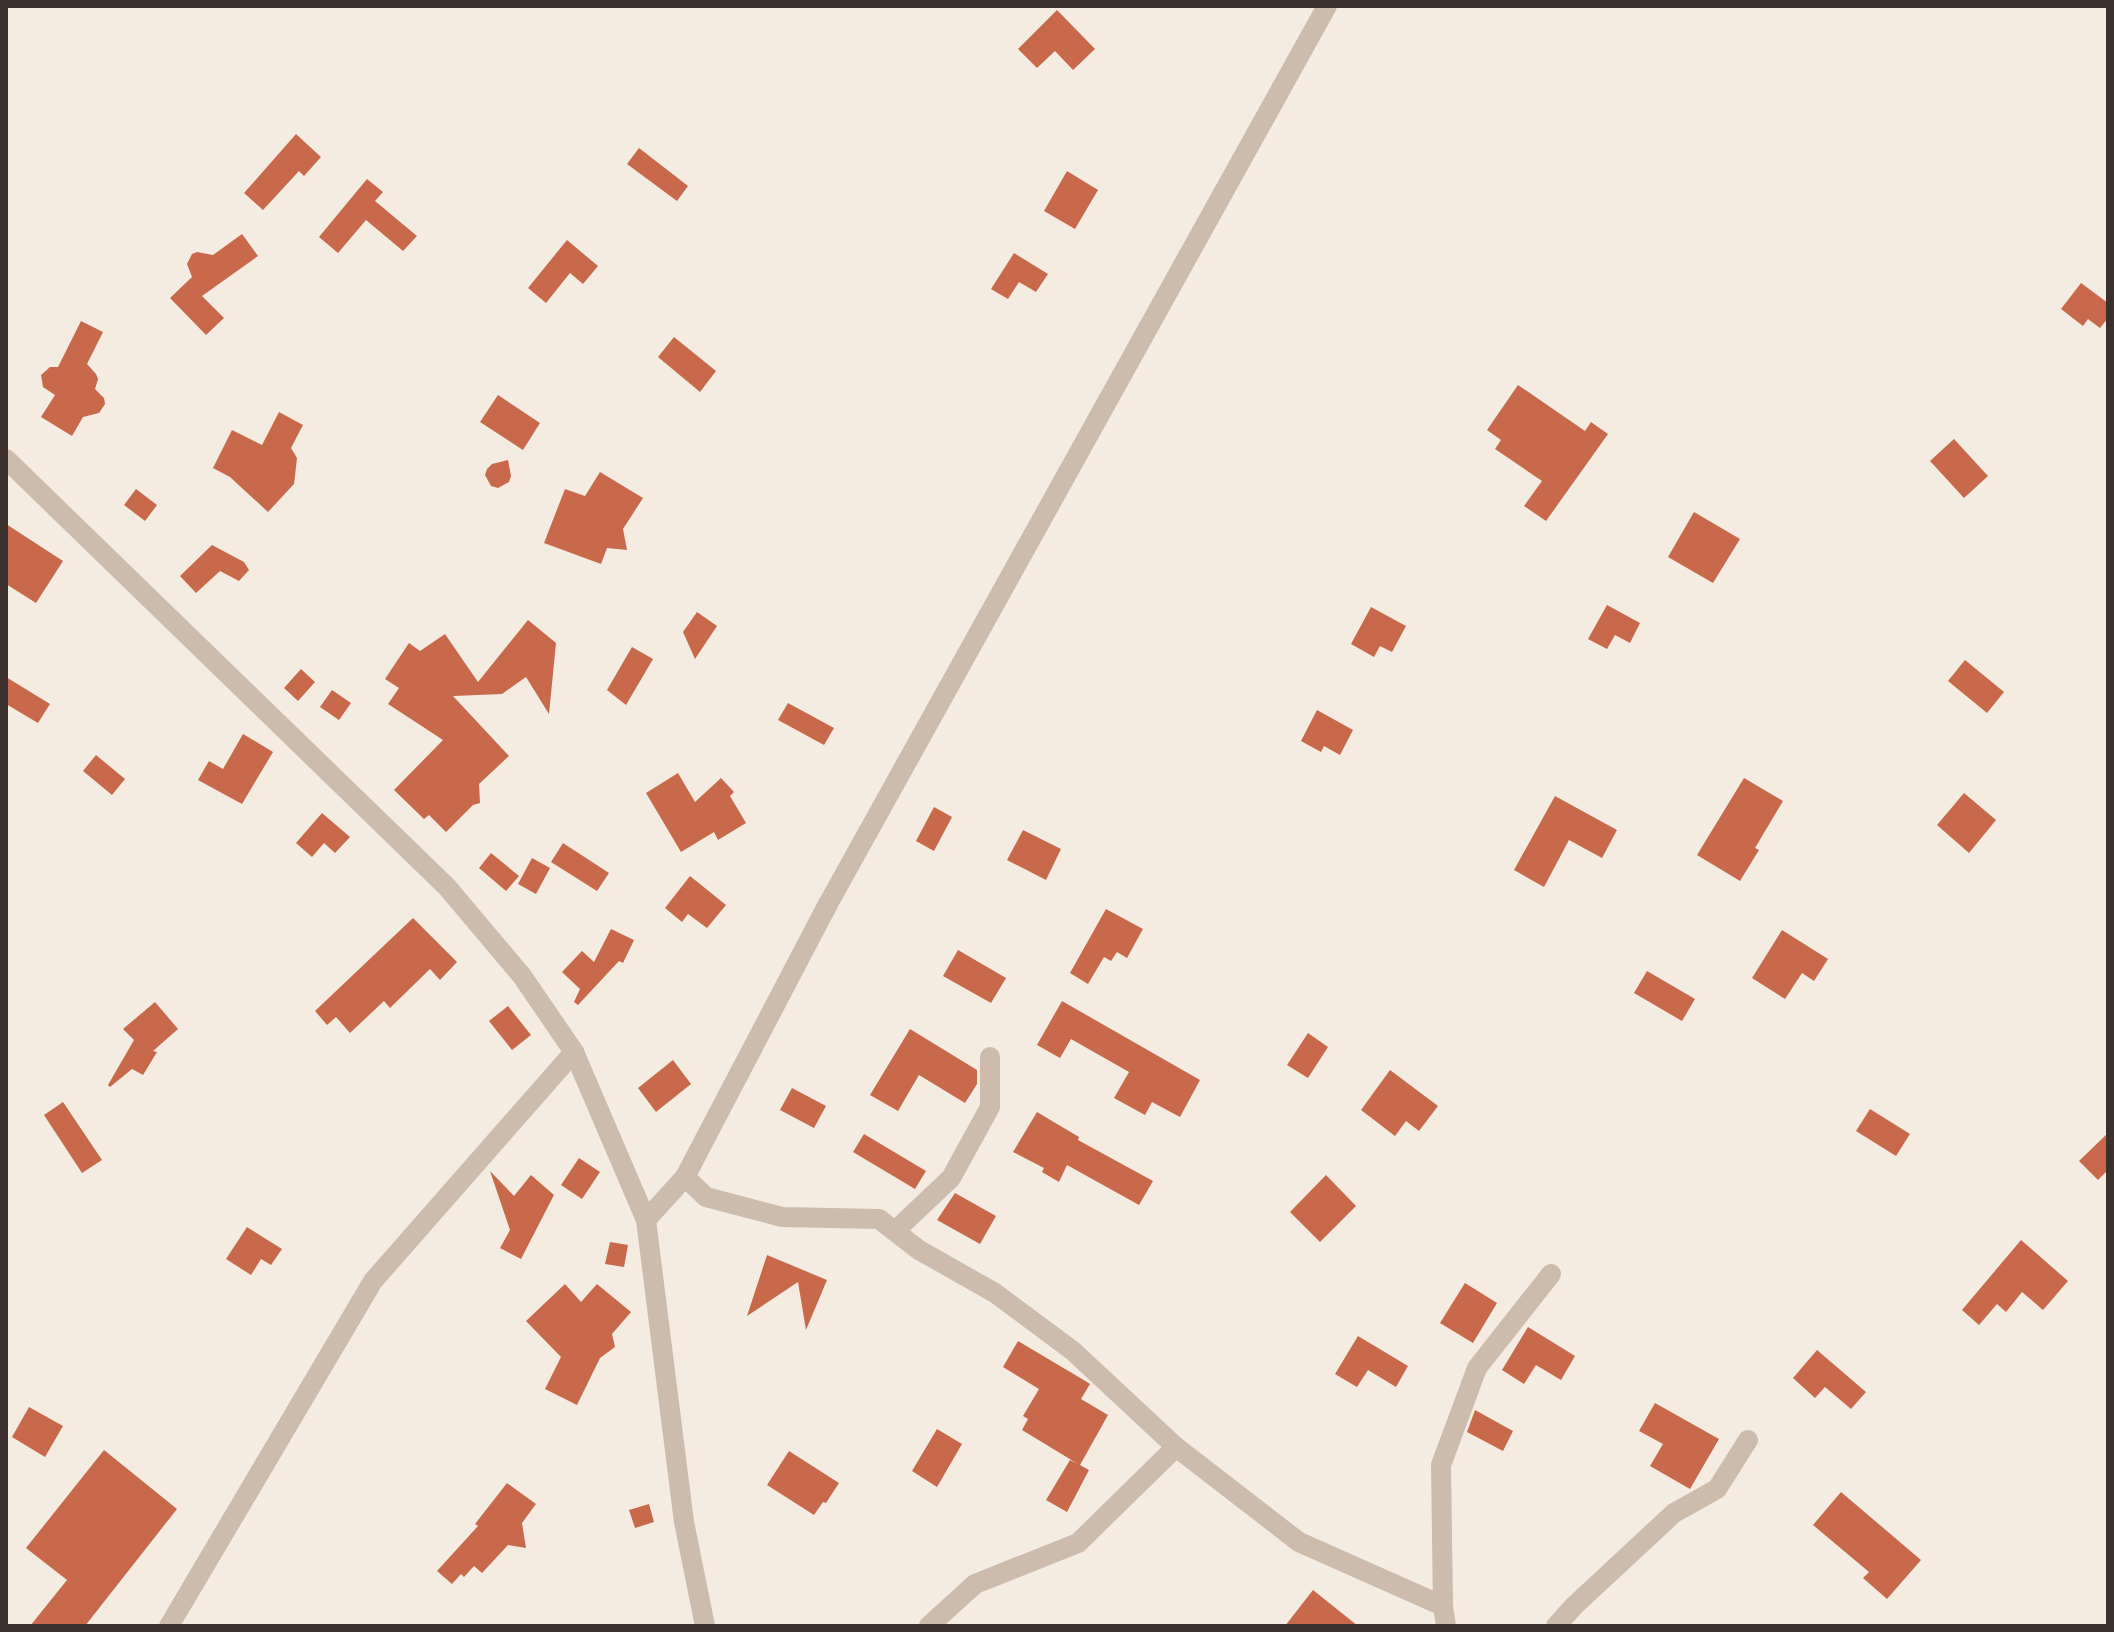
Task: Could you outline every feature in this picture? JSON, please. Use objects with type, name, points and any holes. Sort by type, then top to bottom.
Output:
[{"type":"street","points":[[646,1220],[685,1177],[828,904],[1327,6]]},
{"type":"street","points":[[6,459],[447,887],[522,976],[574,1052],[646,1220],[684,1522],[705,1626]]},
{"type":"street","points":[[169,1626],[373,1281],[574,1052]]},
{"type":"street","points":[[895,1231],[951,1178],[990,1107],[990,1057]]},
{"type":"street","points":[[685,1177],[706,1197],[782,1217],[879,1219],[919,1250],[995,1293],[1073,1351],[1176,1447],[1299,1542],[1444,1616],[1441,1465],[1477,1368],[1551,1274]]},
{"type":"street","points":[[1556,1626],[1674,1513],[1717,1489],[1748,1440]]},
{"type":"street","points":[[929,1626],[975,1584],[1078,1543],[1176,1447]]},
{"type":"building","points":[[1057,10],[1095,49],[1073,70],[1055,51],[1037,68],[1018,49]]},
{"type":"building","points":[[296,134],[321,157],[304,176],[299,171],[263,210],[244,193]]},
{"type":"building","points":[[639,148],[688,186],[677,201],[627,164]]},
{"type":"building","points":[[1067,171],[1098,190],[1075,229],[1044,211]]},
{"type":"building","points":[[367,179],[383,192],[375,201],[417,236],[403,251],[366,220],[338,253],[319,237]]},
{"type":"building","points":[[242,234],[258,256],[202,296],[224,318],[206,335],[170,298],[192,277],[187,264],[192,254],[213,255]]},
{"type":"building","points":[[567,240],[598,266],[583,284],[570,273],[546,303],[528,288]]},
{"type":"building","points":[[1014,253],[1048,274],[1036,292],[1019,282],[1008,299],[991,289]]},
{"type":"building","points":[[2081,283],[2108,303],[2108,318],[2100,328],[2088,319],[2083,326],[2061,309]]},
{"type":"building","points":[[81,321],[103,332],[87,364],[96,374],[95,389],[104,398],[105,404],[99,413],[83,417],[72,436],[41,417],[55,395],[43,387],[41,375],[50,367],[58,367]]},
{"type":"building","points":[[674,337],[716,371],[700,392],[658,357]]},
{"type":"building","points":[[1518,385],[1585,431],[1591,422],[1608,434],[1546,521],[1524,506],[1542,481],[1495,449],[1501,440],[1487,430]]},
{"type":"building","points":[[498,395],[540,423],[523,450],[480,422]]},
{"type":"building","points":[[279,412],[303,425],[291,448],[297,458],[294,484],[268,512],[230,477],[213,468],[232,430],[262,445]]},
{"type":"building","points":[[1954,439],[1988,476],[1964,498],[1930,461]]},
{"type":"building","points":[[508,460],[509,482],[498,488],[491,486],[485,475],[487,469],[492,464]]},
{"type":"building","points":[[600,472],[643,498],[623,529],[627,550],[607,548],[601,564],[544,543],[565,489],[585,496]]},
{"type":"building","points":[[136,489],[157,505],[145,521],[124,505]]},
{"type":"building","points":[[1694,512],[1740,539],[1713,583],[1668,557]]},
{"type":"building","points":[[6,524],[63,561],[36,603],[6,584]]},
{"type":"building","points":[[212,545],[244,562],[249,570],[239,581],[220,571],[196,593],[180,576]]},
{"type":"building","points":[[1607,605],[1640,623],[1630,643],[1615,635],[1607,649],[1588,639]]},
{"type":"building","points":[[1371,607],[1406,626],[1392,652],[1380,646],[1374,657],[1351,644]]},
{"type":"building","points":[[697,612],[717,626],[695,659],[683,632]]},
{"type":"building","points":[[528,620],[556,643],[549,714],[526,677],[502,694],[453,696],[509,756],[479,784],[480,803],[473,805],[446,832],[429,815],[424,819],[394,790],[443,740],[388,704],[399,688],[385,679],[409,643],[420,651],[445,634],[478,682]]},
{"type":"building","points":[[632,647],[653,659],[626,705],[607,690]]},
{"type":"building","points":[[1965,660],[2004,692],[1987,713],[1948,681]]},
{"type":"building","points":[[301,669],[315,682],[298,701],[284,688]]},
{"type":"building","points":[[6,677],[50,704],[38,723],[6,704]]},
{"type":"building","points":[[332,690],[351,703],[339,720],[320,707]]},
{"type":"building","points":[[788,703],[834,728],[824,745],[778,720]]},
{"type":"building","points":[[1317,710],[1353,730],[1340,755],[1324,746],[1321,752],[1301,741]]},
{"type":"building","points":[[243,734],[273,752],[242,804],[198,780],[209,761],[223,769]]},
{"type":"building","points":[[96,755],[125,779],[112,795],[83,771]]},
{"type":"building","points":[[678,773],[695,802],[721,778],[734,792],[730,796],[746,823],[718,840],[714,832],[681,852],[646,793]]},
{"type":"building","points":[[1744,778],[1783,801],[1755,848],[1759,850],[1740,881],[1697,855]]},
{"type":"building","points":[[1964,793],[1996,820],[1969,853],[1937,825]]},
{"type":"building","points":[[1555,796],[1617,830],[1602,858],[1569,840],[1544,887],[1514,870]]},
{"type":"building","points":[[934,807],[952,817],[934,851],[916,841]]},
{"type":"building","points":[[322,813],[350,837],[335,853],[324,843],[312,857],[296,843]]},
{"type":"building","points":[[1023,830],[1061,849],[1046,880],[1007,860]]},
{"type":"building","points":[[563,843],[609,873],[597,891],[551,862]]},
{"type":"building","points":[[491,853],[519,876],[506,891],[479,868]]},
{"type":"building","points":[[532,858],[550,868],[536,894],[518,884]]},
{"type":"building","points":[[690,876],[726,905],[707,928],[688,914],[682,922],[665,908]]},
{"type":"building","points":[[1106,909],[1143,929],[1127,958],[1117,952],[1111,961],[1104,957],[1088,984],[1070,973]]},
{"type":"building","points":[[413,918],[457,962],[440,980],[430,969],[390,1008],[384,1001],[350,1033],[336,1017],[327,1025],[315,1011]]},
{"type":"building","points":[[611,929],[634,940],[623,963],[619,961],[578,1005],[574,1002],[580,989],[562,972],[582,951],[594,962]]},
{"type":"building","points":[[1782,930],[1828,959],[1814,981],[1802,973],[1785,999],[1752,978]]},
{"type":"building","points":[[958,950],[1006,978],[991,1003],[943,976]]},
{"type":"building","points":[[1647,971],[1695,999],[1682,1021],[1634,993]]},
{"type":"building","points":[[1062,1001],[1200,1080],[1180,1117],[1152,1102],[1145,1115],[1114,1098],[1129,1072],[1071,1039],[1060,1058],[1037,1045]]},
{"type":"building","points":[[155,1002],[178,1029],[153,1051],[157,1052],[143,1075],[132,1069],[110,1087],[108,1085],[134,1040],[123,1029]]},
{"type":"building","points":[[508,1006],[531,1035],[512,1050],[489,1021]]},
{"type":"building","points":[[910,1029],[977,1070],[977,1084],[965,1103],[919,1075],[898,1111],[870,1095]]},
{"type":"building","points":[[1308,1033],[1328,1047],[1308,1078],[1287,1065]]},
{"type":"building","points":[[673,1060],[691,1084],[656,1112],[638,1088]]},
{"type":"building","points":[[1390,1070],[1438,1106],[1419,1131],[1406,1121],[1395,1136],[1361,1110]]},
{"type":"building","points":[[792,1088],[826,1106],[814,1128],[780,1110]]},
{"type":"building","points":[[63,1102],[102,1160],[82,1173],[44,1115]]},
{"type":"building","points":[[1870,1109],[1910,1134],[1896,1156],[1856,1131]]},
{"type":"building","points":[[1037,1112],[1079,1137],[1078,1140],[1153,1181],[1139,1205],[1067,1165],[1059,1182],[1042,1172],[1044,1168],[1013,1152]]},
{"type":"building","points":[[2108,1133],[2108,1170],[2098,1180],[2079,1161]]},
{"type":"building","points":[[864,1134],[926,1171],[915,1189],[853,1152]]},
{"type":"building","points":[[579,1158],[600,1172],[582,1199],[561,1185]]},
{"type":"building","points":[[490,1171],[514,1196],[531,1175],[554,1195],[521,1259],[500,1248],[510,1230]]},
{"type":"building","points":[[1326,1175],[1356,1206],[1320,1242],[1290,1212]]},
{"type":"building","points":[[955,1193],[996,1216],[980,1244],[937,1220]]},
{"type":"building","points":[[247,1227],[282,1249],[271,1265],[261,1259],[251,1275],[226,1259]]},
{"type":"building","points":[[2021,1240],[2068,1281],[2043,1310],[2022,1292],[2006,1312],[1997,1304],[1979,1325],[1962,1310]]},
{"type":"building","points":[[610,1242],[628,1245],[624,1267],[605,1264]]},
{"type":"building","points":[[767,1255],[827,1280],[806,1330],[798,1282],[747,1316]]},
{"type":"building","points":[[1465,1283],[1497,1303],[1473,1343],[1440,1323]]},
{"type":"building","points":[[565,1284],[581,1302],[597,1284],[631,1312],[612,1334],[615,1347],[600,1358],[577,1405],[545,1389],[561,1357],[526,1321]]},
{"type":"building","points":[[1528,1327],[1575,1356],[1561,1380],[1536,1365],[1524,1384],[1502,1370]]},
{"type":"building","points":[[1358,1336],[1408,1366],[1396,1387],[1368,1370],[1357,1387],[1335,1374]]},
{"type":"building","points":[[1018,1341],[1090,1384],[1081,1399],[1108,1415],[1080,1465],[1089,1470],[1067,1512],[1046,1500],[1070,1460],[1078,1464],[1022,1430],[1028,1419],[1023,1416],[1039,1389],[1003,1367]]},
{"type":"building","points":[[1817,1350],[1866,1392],[1851,1409],[1825,1387],[1815,1398],[1793,1378]]},
{"type":"building","points":[[1655,1403],[1719,1439],[1690,1489],[1650,1466],[1663,1444],[1639,1431]]},
{"type":"building","points":[[29,1407],[63,1426],[45,1457],[12,1437]]},
{"type":"building","points":[[1475,1410],[1513,1431],[1503,1451],[1467,1432]]},
{"type":"building","points":[[937,1429],[962,1444],[937,1487],[912,1471]]},
{"type":"building","points":[[104,1450],[177,1509],[85,1626],[30,1626],[67,1580],[26,1548]]},
{"type":"building","points":[[789,1451],[839,1483],[814,1515],[767,1485]]},
{"type":"building","points":[[507,1483],[536,1504],[522,1523],[526,1548],[508,1545],[482,1573],[474,1566],[452,1584],[437,1571],[478,1526],[475,1524]]},
{"type":"building","points":[[1841,1492],[1921,1560],[1887,1599],[1863,1578],[1869,1572],[1813,1525]]},
{"type":"building","points":[[649,1504],[654,1522],[635,1528],[629,1510]]},
{"type":"building","points":[[1313,1590],[1358,1626],[1285,1626]]}]
